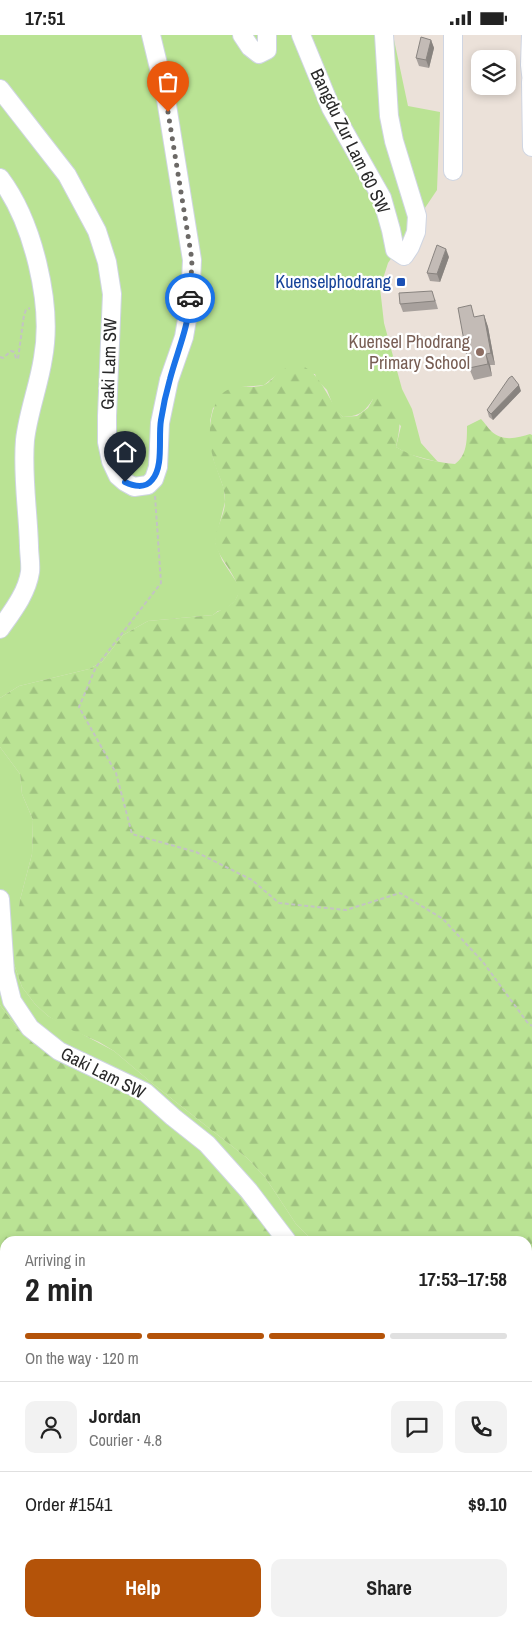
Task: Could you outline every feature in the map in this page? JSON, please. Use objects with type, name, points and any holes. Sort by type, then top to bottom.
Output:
[{"type":"street","points":[[151,35],[165,93],[192,260],[190,302],[184,337],[169,380],[160,423],[158,467],[154,479]]},
{"type":"street","points":[[242,35],[250,47],[258,54],[267,50],[267,35]]},
{"type":"street","name":"Bangdu Zur Lam 60 SW","points":[[301,35],[331,108],[382,199],[395,250],[404,256],[416,232],[417,216],[394,141],[389,116],[384,35]]},
{"type":"street","points":[[453,35],[453,171]]},
{"type":"street","points":[[531,35],[532,147]]},
{"type":"street","name":"Gaki Lam SW","points":[[0,89],[67,175],[97,231],[107,262],[112,294],[107,416],[111,461],[118,476],[134,487],[148,485],[154,479]]},
{"type":"street","points":[[0,178],[15,203],[30,236],[40,275],[45,335],[43,359],[25,439],[25,491],[30,573],[24,592],[0,629]]},
{"type":"street","name":"Gaki Lam SW","points":[[0,899],[5,973],[12,1001],[30,1028],[59,1051],[145,1092],[207,1144],[249,1191],[283,1236]]},
{"type":"path","points":[[0,357],[11,351],[14,352],[18,359],[22,324],[26,310],[30,308],[44,311]]},
{"type":"path","points":[[154,479],[161,583],[96,667],[79,707],[116,773],[132,834],[196,852],[252,880],[279,903],[346,910],[400,893],[443,919],[483,962],[527,1022],[532,1026]]},
{"type":"green space","points":[[0,35],[393,35],[408,106],[440,112],[437,190],[388,263],[380,288],[384,323],[402,389],[412,409],[421,443],[438,462],[408,454],[396,447],[401,426],[373,399],[361,413],[343,417],[334,408],[327,390],[317,380],[315,374],[279,373],[264,385],[242,387],[213,408],[210,421],[213,458],[224,489],[225,502],[215,542],[222,560],[239,586],[239,593],[235,601],[225,610],[218,611],[213,615],[148,621],[123,635],[102,662],[89,669],[19,686],[0,698]]},
{"type":"green space","points":[[296,363],[305,367],[318,379],[343,417],[357,416],[368,408],[373,399],[385,394],[398,413],[399,431],[396,447],[417,457],[432,461],[455,464],[464,452],[467,426],[481,419],[491,431],[500,437],[510,438],[532,435],[532,1236],[308,1236],[296,1224],[265,1177],[247,1158],[114,1051],[67,1028],[48,1016],[35,1004],[22,987],[14,964],[14,938],[20,900],[32,854],[33,820],[22,794],[20,774],[0,747],[0,698],[19,686],[89,669],[102,662],[123,635],[148,621],[213,615],[234,602],[238,594],[237,583],[215,543],[216,533],[225,507],[225,496],[211,450],[211,417],[217,401],[225,391],[236,387],[264,385],[271,381],[279,372]]},
{"type":"green space","points":[[0,747],[20,774],[22,794],[33,820],[32,854],[20,900],[14,964],[22,987],[35,1004],[48,1016],[114,1051],[247,1158],[265,1177],[296,1224],[308,1236],[272,1236],[240,1196],[34,1044],[18,1029],[0,1005]]},
{"type":"green space","points":[[0,1005],[18,1029],[34,1044],[55,1058],[135,1095],[195,1144],[272,1236],[0,1236]]},
{"type":"building","points":[[421,37],[431,40],[426,60],[416,58]]},
{"type":"building","points":[[437,245],[446,249],[437,274],[427,273]]},
{"type":"building","points":[[432,291],[435,301],[400,304],[399,293]]},
{"type":"building","points":[[471,305],[474,317],[484,315],[491,353],[486,354],[488,364],[469,368],[458,308]]},
{"type":"building","points":[[512,376],[519,385],[491,414],[487,410]]},
{"type":"way so far","points":[[168,112],[190,243],[192,260],[190,298]]},
{"type":"place","name":"Kuenselphodrang","points":[[401,282]]},
{"type":"place","name":"Kuensel Phodrang Primary School","points":[[480,352]]},
{"type":"route","points":[[125,482],[134,487],[148,485],[154,479],[158,467],[160,423],[169,380],[184,337],[190,298]]}]
